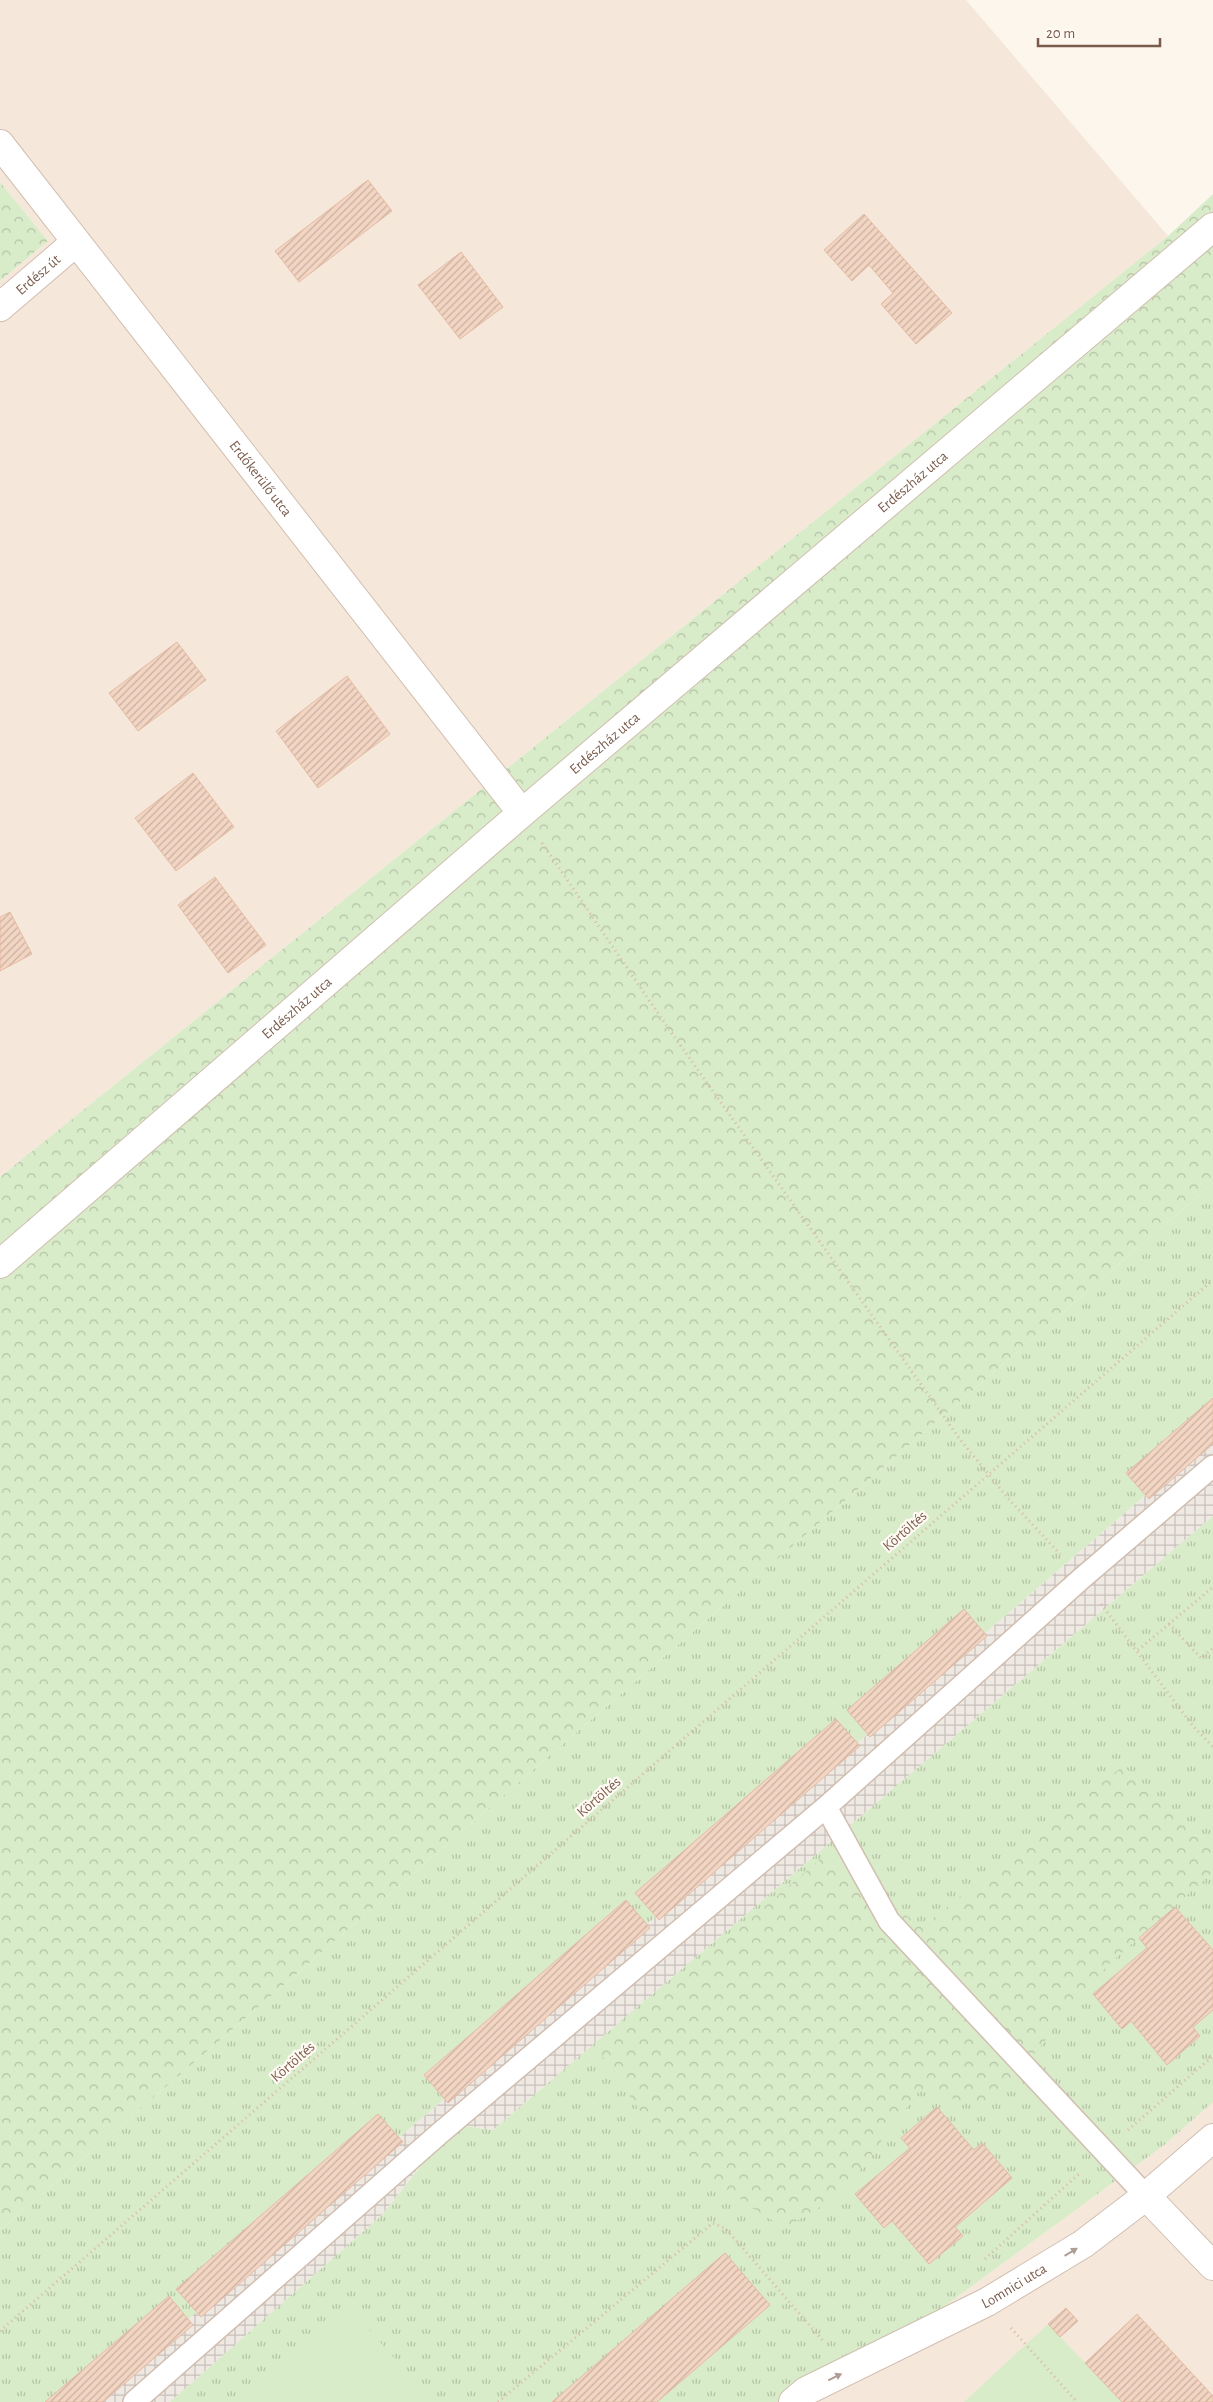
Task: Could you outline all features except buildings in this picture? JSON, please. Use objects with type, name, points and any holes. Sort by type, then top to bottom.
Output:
[{"type":"street","name":"Erdőkerülő utca","points":[[0,144],[522,813]]},
{"type":"street","name":"Erdészház utca","points":[[0,1264],[522,813],[1213,227]]},
{"type":"street","name":"Erdész út","points":[[0,307],[76,242]]},
{"type":"street","name":"Lomnici utca","points":[[794,2402],[806,2391],[986,2302],[1084,2244],[1146,2196],[1213,2138]]},
{"type":"street","points":[[1146,2196],[1213,2266]]},
{"type":"lane","points":[[134,2402],[440,2133],[826,1807],[1081,1579],[1213,1466]]},
{"type":"lane","points":[[826,1807],[889,1920],[1146,2196]]},
{"type":"path","points":[[522,813],[678,1041],[959,1438],[988,1474],[1081,1579],[1138,1650],[1193,1726],[1213,1746]]},
{"type":"path","name":"Körtöltés","points":[[0,2331],[1213,1280]]},
{"type":"path","points":[[1138,1650],[1213,1587]]},
{"type":"path","points":[[1169,1624],[1201,1658],[1213,1648]]},
{"type":"path","points":[[982,2262],[1104,2151],[1213,2056]]},
{"type":"path","points":[[498,2402],[713,2223],[726,2229],[830,2348]]},
{"type":"path","points":[[986,2302],[1077,2402]]},
{"type":"shaded area","points":[[0,0],[966,0],[1168,236],[0,1177],[0,281],[48,241],[0,182]]},
{"type":"shaded area","points":[[1213,1437],[1213,1516],[493,2130],[464,2126],[426,2158],[382,2215],[170,2402],[92,2402]]},
{"type":"shaded area","points":[[1213,2102],[1213,2402],[814,2402],[1163,2146]]},
{"type":"green space","points":[[0,182],[48,241],[0,281]]},
{"type":"green space","points":[[1213,194],[1213,1183],[0,2230],[0,1177],[1168,236]]},
{"type":"green space","points":[[1213,1183],[1213,1437],[92,2402],[0,2402],[0,2230]]},
{"type":"green space","points":[[1213,1516],[1213,2102],[1163,2146],[814,2402],[170,2402],[382,2215],[426,2159],[464,2126],[493,2130]]},
{"type":"green space","points":[[1123,1766],[1213,1843],[1213,1872],[1108,1965],[990,2107],[919,2091],[842,2194],[783,2229],[663,2144],[598,2050],[825,1855],[922,1927]]},
{"type":"green space","points":[[353,2312],[434,2402],[255,2402],[256,2393]]},
{"type":"green space","points":[[1048,2324],[1122,2402],[964,2402]]}]
